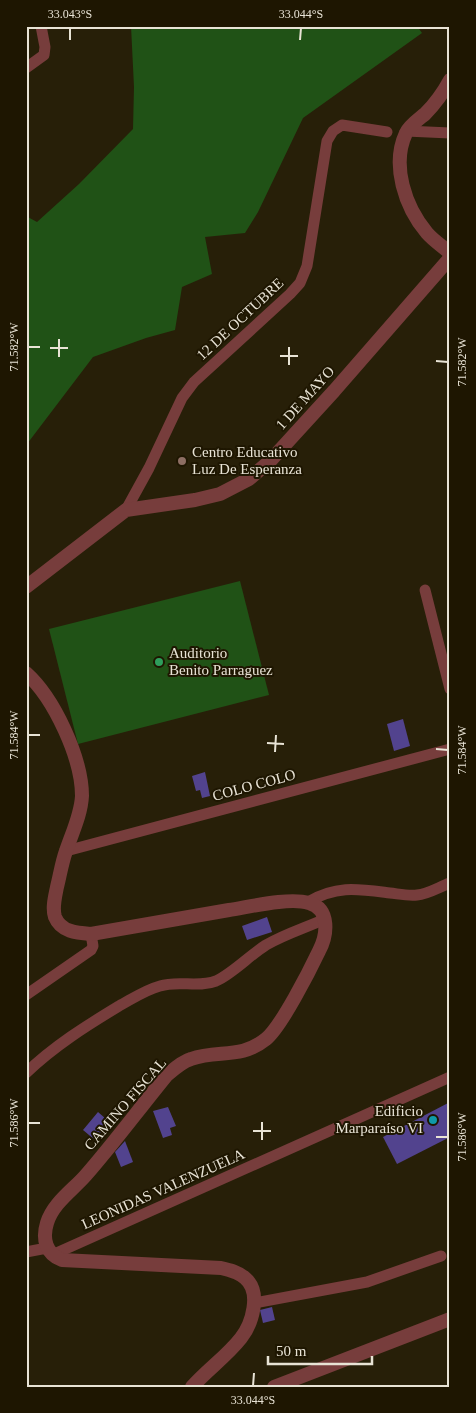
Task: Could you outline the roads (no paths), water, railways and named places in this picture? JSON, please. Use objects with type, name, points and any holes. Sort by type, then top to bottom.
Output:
[{"type":"street","points":[[26,68],[44,55],[46,46],[41,26]]},
{"type":"street","points":[[450,80],[441,95],[406,132],[400,155],[400,173],[408,203],[416,219],[428,234],[450,253]]},
{"type":"street","name":"12 DE OCTUBRE","points":[[126,510],[149,468],[182,398],[194,382],[300,283],[307,266],[327,142],[333,131],[342,125],[387,132]]},
{"type":"street","points":[[406,132],[450,133]]},
{"type":"street","name":"1 DE MAYO","points":[[26,587],[126,510],[195,500],[220,494],[249,479],[271,460],[334,391],[450,258]]},
{"type":"street","points":[[424,590],[450,689]]},
{"type":"street","points":[[26,674],[34,680],[53,709],[80,771],[82,796],[79,813],[66,851],[54,907],[55,917],[60,925],[67,930],[91,934],[256,906],[284,902],[308,902],[319,896],[348,889],[419,895],[450,883]]},
{"type":"street","name":"COLO COLO","points":[[66,851],[450,749]]},
{"type":"street","points":[[26,1073],[42,1058],[75,1033],[140,994],[169,983],[202,984],[216,981],[266,945],[289,933],[325,919],[317,908],[308,902]]},
{"type":"street","name":"CAMINO FISCAL","points":[[50,1252],[45,1238],[47,1223],[54,1209],[86,1175],[166,1076],[188,1059],[199,1056],[242,1052],[249,1050],[268,1038],[282,1018],[320,950],[325,933],[325,919]]},
{"type":"street","points":[[26,995],[91,950],[93,946],[91,934]]},
{"type":"street","name":"LEONIDAS VALENZUELA","points":[[26,1252],[50,1252],[450,1077]]},
{"type":"street","points":[[50,1252],[62,1260],[69,1261],[221,1268],[236,1272],[247,1279],[252,1289],[254,1302],[248,1327],[241,1338],[192,1387]]},
{"type":"street","points":[[254,1302],[367,1282],[441,1256]]},
{"type":"street","points":[[274,1387],[450,1319]]},
{"type":"place","name":"Centro Educativo Luz De Esperanza","points":[[182,461]]},
{"type":"place","name":"Auditorio Benito Parraguez","points":[[159,662]]},
{"type":"place","name":"Edificio Marparaíso VI","points":[[433,1120]]}]
